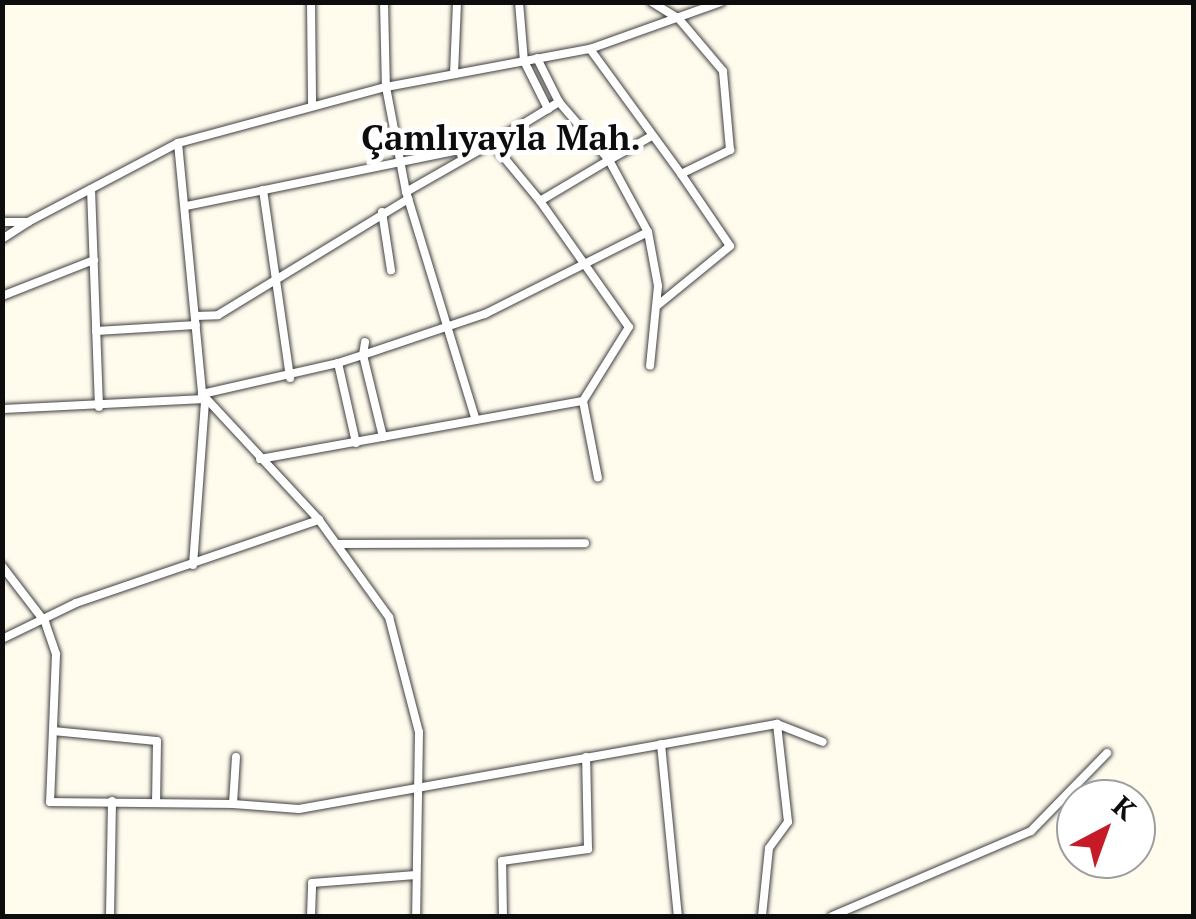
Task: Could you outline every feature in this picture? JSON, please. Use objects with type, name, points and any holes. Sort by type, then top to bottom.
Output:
[{"type":"street","points":[[311,2],[312,104]]},
{"type":"street","points":[[384,2],[386,87],[407,195],[476,420]]},
{"type":"street","points":[[454,74],[457,2]]},
{"type":"street","points":[[519,2],[524,61],[548,109]]},
{"type":"street","points":[[652,2],[679,18],[723,70],[730,149],[681,174]]},
{"type":"street","points":[[2,239],[178,143],[312,104],[590,48],[721,2]]},
{"type":"street","points":[[590,48],[730,246],[658,304]]},
{"type":"street","points":[[537,58],[559,102],[608,160],[648,232],[658,304],[650,366]]},
{"type":"street","points":[[96,330],[218,315],[559,102]]},
{"type":"street","points":[[540,201],[652,136]]},
{"type":"street","points":[[178,143],[204,396],[198,428],[194,565]]},
{"type":"street","points":[[186,206],[492,143]]},
{"type":"street","points":[[492,143],[586,261],[629,327],[583,401],[598,478]]},
{"type":"street","points":[[91,189],[99,408]]},
{"type":"street","points":[[263,190],[290,378]]},
{"type":"street","points":[[382,212],[391,270]]},
{"type":"street","points":[[2,226],[28,222]]},
{"type":"street","points":[[2,409],[99,408],[204,396],[290,378],[485,314],[648,232]]},
{"type":"street","points":[[2,296],[94,260]]},
{"type":"street","points":[[366,342],[363,355],[383,437]]},
{"type":"street","points":[[338,363],[356,442]]},
{"type":"street","points":[[204,396],[339,544],[388,617],[419,732],[416,916]]},
{"type":"street","points":[[260,459],[583,401]]},
{"type":"street","points":[[2,639],[45,622],[76,604],[319,520]]},
{"type":"street","points":[[339,544],[585,543]]},
{"type":"street","points":[[2,566],[45,622],[56,654],[50,802],[300,808],[777,724],[823,742]]},
{"type":"street","points":[[762,916],[768,848],[788,822],[777,724]]},
{"type":"street","points":[[53,732],[157,741],[156,802]]},
{"type":"street","points":[[661,744],[678,916]]},
{"type":"street","points":[[832,916],[1031,831],[1107,753]]},
{"type":"street","points":[[234,804],[236,757]]},
{"type":"street","points":[[504,916],[502,861],[588,849],[586,757]]},
{"type":"street","points":[[110,916],[112,801]]},
{"type":"street","points":[[311,916],[312,883],[416,875]]},
{"type":"district","name":"Çamlıyayla Mah.","points":[[501,137]]}]
